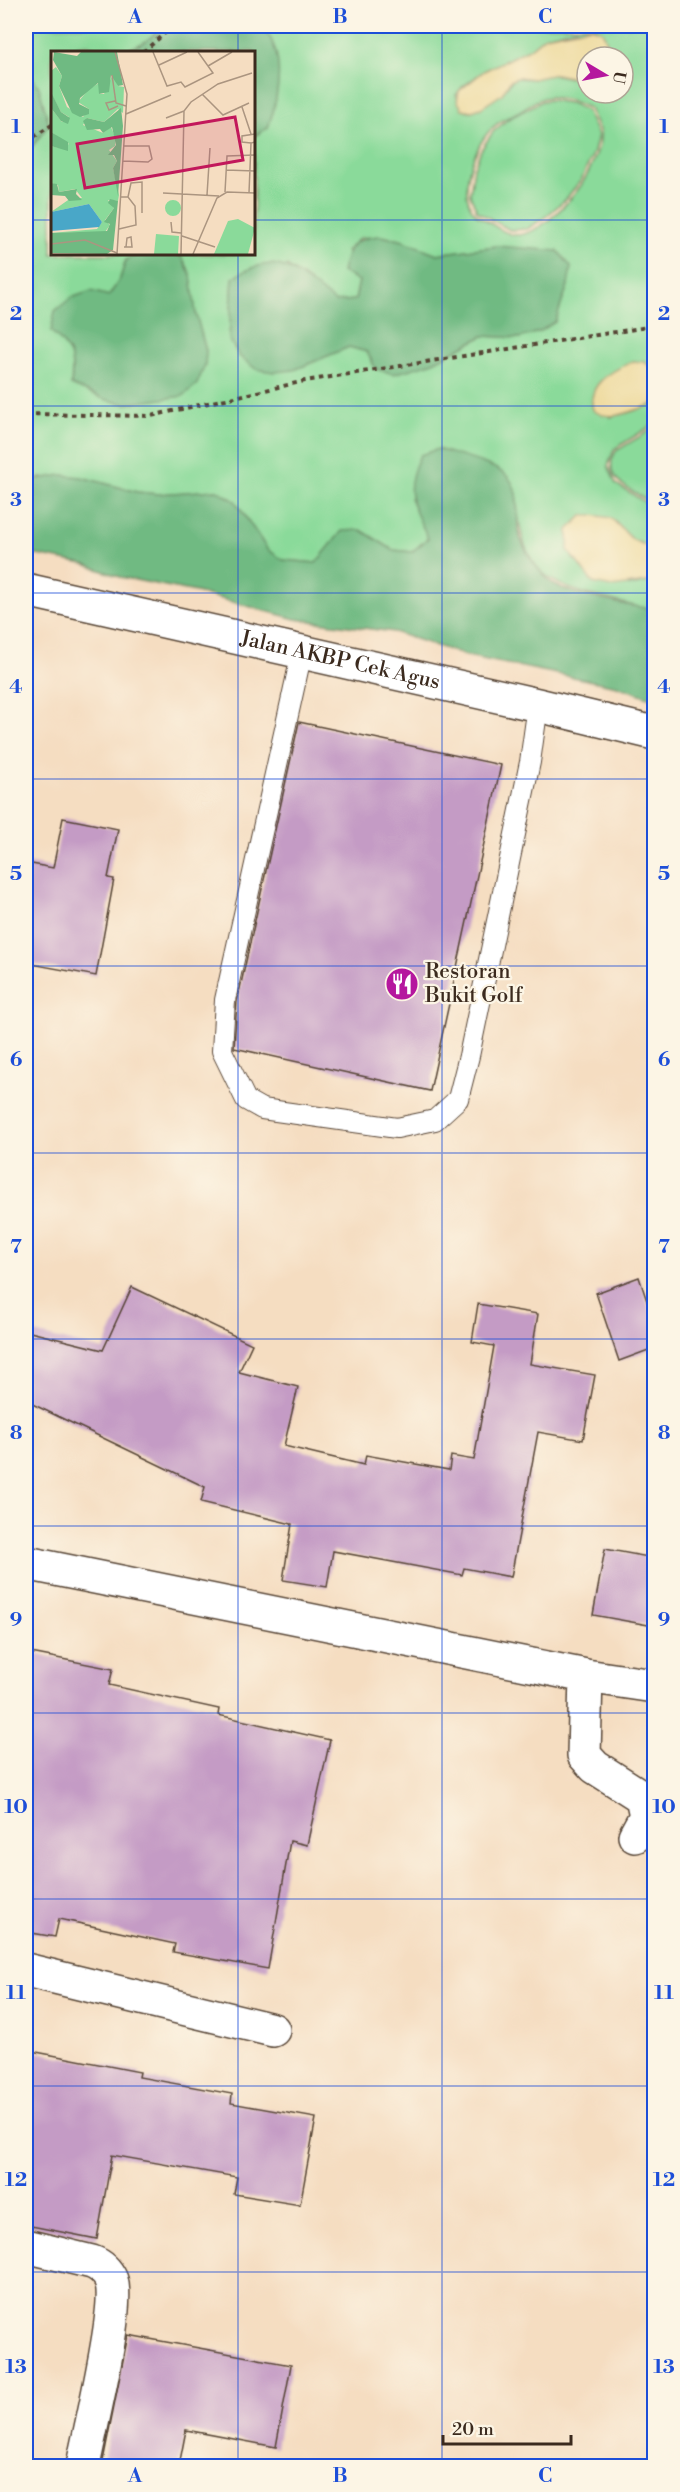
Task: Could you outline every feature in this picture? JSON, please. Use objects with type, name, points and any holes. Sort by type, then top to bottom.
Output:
[{"type":"street","name":"Jalan AKBP Cek Agus","points":[[26,590],[538,705],[654,734]]},
{"type":"street","points":[[26,1563],[586,1676],[654,1686]]},
{"type":"street","points":[[586,1676],[584,1755],[595,1767],[642,1797],[646,1816],[634,1836]]},
{"type":"street","points":[[26,1970],[273,2030]]},
{"type":"street","points":[[26,2246],[100,2265],[111,2281],[113,2309],[83,2466]]},
{"type":"lane","points":[[302,652],[225,1000],[222,1031],[222,1052],[246,1100],[262,1109],[397,1128],[435,1120],[458,1099],[530,762],[538,705]]},
{"type":"path","points":[[144,51],[173,26]]},
{"type":"path","points":[[26,142],[51,125]]},
{"type":"path","points":[[26,414],[151,416],[305,381],[654,326]]},
{"type":"green space","points":[[26,26],[165,26],[146,41],[126,51],[102,51],[88,45],[78,46],[71,51],[51,51],[51,255],[135,255],[126,260],[120,279],[109,296],[91,291],[51,331],[68,349],[72,367],[71,385],[107,400],[206,351],[197,320],[190,273],[177,255],[255,255],[255,136],[261,133],[265,29],[262,26],[654,26],[654,369],[644,362],[611,417],[654,404],[654,424],[614,449],[608,466],[616,484],[654,508],[654,549],[633,540],[611,518],[568,531],[569,550],[573,559],[631,586],[654,581],[654,609],[581,592],[547,577],[528,553],[519,518],[516,494],[410,498],[428,538],[412,552],[393,550],[361,530],[316,563],[283,560],[267,549],[235,501],[217,490],[158,494],[137,492],[81,477],[39,478],[26,481],[26,263],[29,243],[26,229],[26,155],[49,124],[26,69]],"holes":[[[576,28],[597,45],[635,45],[635,105],[582,105],[589,108],[600,133],[599,146],[593,163],[572,197],[544,224],[528,233],[511,234],[475,213],[467,194],[467,182],[473,158],[485,137],[497,124],[545,98],[575,102],[575,79],[551,74],[533,79],[514,78],[501,94],[472,111],[467,111],[456,95],[462,87],[484,71],[529,49],[545,36]],[[380,236],[401,240],[437,254],[497,246],[518,249],[568,285],[555,322],[520,338],[483,336],[431,363],[376,369],[367,352],[349,347],[294,370],[229,339],[233,278],[287,266],[335,302],[355,300],[359,281],[346,251],[360,238]]]},
{"type":"green space","points":[[165,26],[262,26],[270,37],[278,62],[278,89],[268,128],[255,135],[255,51],[126,51],[146,41]]},
{"type":"green space","points":[[26,69],[39,87],[49,124],[26,155]]},
{"type":"green space","points":[[542,101],[570,103],[586,110],[598,135],[594,152],[581,180],[565,200],[527,229],[510,230],[477,211],[470,194],[474,168],[481,150],[493,132],[508,119]]},
{"type":"green space","points":[[380,236],[401,240],[437,254],[497,246],[558,251],[571,267],[568,285],[555,322],[539,332],[520,338],[483,336],[431,363],[394,374],[376,369],[367,352],[349,347],[294,370],[274,372],[256,369],[239,356],[229,339],[233,278],[249,269],[263,265],[275,265],[298,274],[335,302],[355,300],[359,281],[342,272],[347,255],[357,242]]},
{"type":"green space","points":[[135,255],[178,255],[182,257],[191,275],[196,314],[206,351],[205,365],[197,384],[183,396],[126,404],[107,400],[71,385],[70,355],[51,331],[55,311],[71,298],[91,291],[109,296],[120,279],[126,260]]},
{"type":"green space","points":[[654,428],[654,504],[622,484],[612,470],[612,461],[616,451]]},
{"type":"green space","points":[[438,449],[484,464],[507,476],[515,489],[521,540],[532,560],[552,583],[586,595],[654,609],[654,699],[617,686],[467,656],[394,632],[295,619],[196,592],[120,577],[84,564],[26,553],[26,481],[62,475],[81,477],[137,492],[157,494],[217,490],[235,501],[267,549],[283,560],[316,563],[342,531],[361,530],[393,550],[412,552],[428,538],[411,498],[411,479],[420,455]]},
{"type":"sand","points":[[591,27],[602,31],[608,45],[575,45],[575,78],[556,74],[533,79],[519,77],[510,81],[502,94],[481,108],[472,111],[462,109],[457,100],[459,91],[484,71],[529,49],[545,36]]},
{"type":"sand","points":[[633,361],[644,362],[654,369],[654,404],[615,416],[607,416],[593,410],[593,392],[597,385],[609,374]]},
{"type":"sand","points":[[582,516],[611,518],[633,540],[654,549],[654,581],[612,587],[593,583],[568,550],[568,530]]},
{"type":"building","points":[[299,722],[501,765],[430,1091],[234,1048],[237,1002]]},
{"type":"building","points":[[63,818],[118,829],[108,878],[114,879],[96,976],[26,963],[26,863],[53,868]]},
{"type":"building","points":[[639,1277],[654,1322],[654,1348],[619,1361],[596,1293]]},
{"type":"building","points":[[132,1287],[252,1344],[239,1372],[298,1387],[284,1446],[364,1465],[366,1455],[449,1470],[451,1456],[474,1460],[494,1346],[472,1342],[478,1304],[538,1314],[530,1364],[595,1375],[583,1440],[538,1432],[511,1577],[464,1568],[462,1575],[333,1551],[327,1587],[283,1580],[292,1524],[201,1502],[205,1487],[26,1401],[26,1331],[103,1350]]},
{"type":"building","points":[[605,1549],[654,1558],[654,1626],[593,1615]]},
{"type":"building","points":[[26,1652],[113,1669],[109,1685],[219,1709],[218,1715],[330,1740],[307,1845],[290,1841],[268,1969],[173,1952],[175,1944],[59,1919],[55,1937],[26,1932]]},
{"type":"building","points":[[26,2050],[140,2072],[139,2077],[232,2094],[231,2103],[316,2118],[300,2205],[234,2194],[237,2177],[112,2155],[97,2239],[26,2225]]},
{"type":"building","points":[[128,2335],[291,2365],[276,2447],[186,2430],[179,2466],[102,2466]]},
{"type":"place","name":"Restoran Bukit Golf","points":[[402,984]]}]
